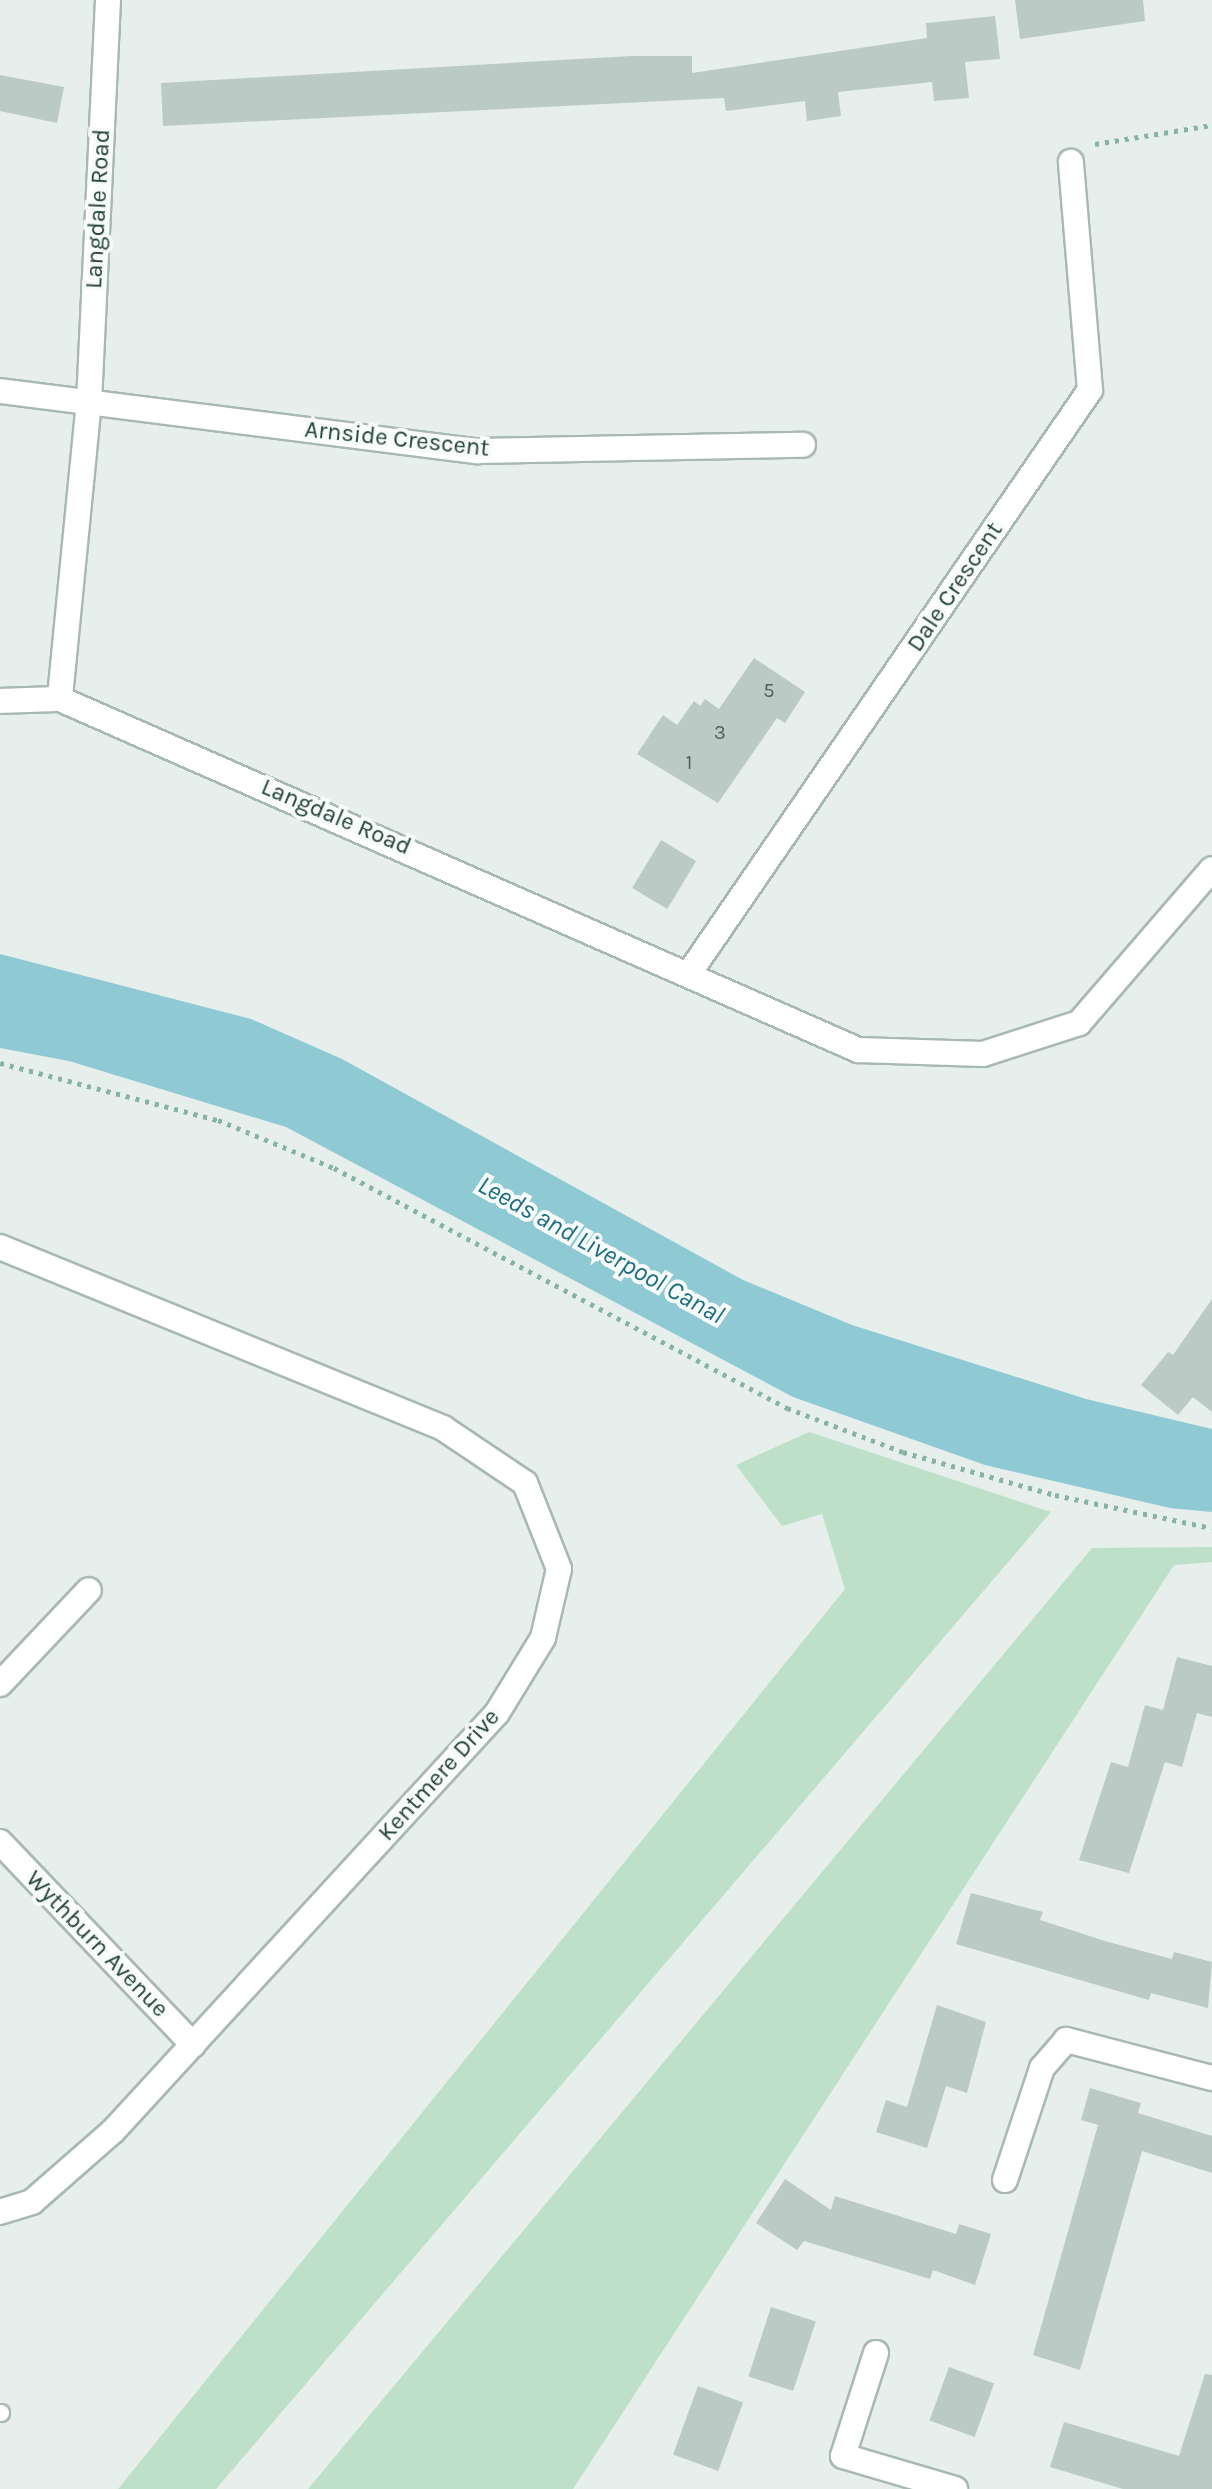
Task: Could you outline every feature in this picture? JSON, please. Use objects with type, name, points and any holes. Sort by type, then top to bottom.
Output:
[{"type":"street","name":"Langdale Road","points":[[108,0],[89,401],[60,699],[690,972],[858,1050],[983,1054],[1079,1023],[1212,869]]},
{"type":"street","name":"Dale Crescent","points":[[690,972],[1090,390],[1071,162]]},
{"type":"street","name":"Arnside Crescent","points":[[0,391],[477,451],[803,445]]},
{"type":"street","points":[[0,701],[60,699]]},
{"type":"street","name":"Kentmere Drive","points":[[0,1247],[443,1428],[525,1483],[559,1569],[543,1638],[497,1713],[113,2131],[32,2202],[0,2212]]},
{"type":"street","points":[[0,1684],[89,1590]]},
{"type":"street","name":"Wythburn Avenue","points":[[0,1842],[193,2045]]},
{"type":"street","points":[[1005,2180],[1042,2068],[1066,2040],[1212,2078]]},
{"type":"street","points":[[876,2353],[843,2456],[955,2489]]},
{"type":"path","points":[[1071,162],[1068,148],[1212,125]]},
{"type":"path","points":[[0,1063],[218,1120],[334,1168],[787,1408],[979,1474],[1212,1528]]},
{"type":"green space","points":[[809,1432],[1051,1512],[216,2489],[118,2489],[845,1589],[822,1514],[782,1526],[736,1465]]},
{"type":"green space","points":[[1212,1547],[1212,1562],[1174,1565],[573,2489],[308,2489],[1092,1548]]},
{"type":"water","name":"Leeds and Liverpool Canal","points":[[0,954],[251,1019],[342,1059],[743,1280],[852,1325],[1086,1399],[1212,1429],[1212,1512],[1170,1508],[985,1465],[793,1397],[286,1127],[69,1061],[0,1048]]},
{"type":"building","points":[[1015,0],[1143,0],[1145,21],[1020,39]]},
{"type":"building","points":[[995,16],[1000,59],[965,62],[969,98],[934,101],[932,82],[838,92],[841,116],[807,121],[805,101],[726,111],[724,98],[163,126],[161,83],[631,56],[692,56],[692,73],[927,38],[926,23]]},
{"type":"building","points":[[0,75],[64,87],[57,123],[0,111]]},
{"type":"building","points":[[754,658],[805,692],[785,723],[777,718],[718,803],[637,754],[663,715],[677,725],[694,701],[700,706],[705,699],[719,709]]},
{"type":"building","points":[[661,840],[696,861],[667,909],[632,888]]},
{"type":"building","points":[[1212,1299],[1212,1412],[1193,1397],[1178,1415],[1141,1385],[1168,1352],[1173,1355]]},
{"type":"building","points":[[1177,1657],[1212,1666],[1212,1717],[1197,1713],[1182,1767],[1165,1762],[1129,1873],[1079,1860],[1111,1762],[1128,1767],[1145,1705],[1163,1710]]},
{"type":"building","points":[[971,1893],[1043,1912],[1040,1920],[1105,1941],[1172,1959],[1174,1952],[1212,1962],[1208,2008],[1151,1993],[1149,2000],[956,1944]]},
{"type":"building","points":[[937,2005],[986,2022],[967,2093],[946,2086],[927,2148],[876,2132],[886,2100],[907,2107]]},
{"type":"building","points":[[1090,2088],[1141,2103],[1138,2113],[1212,2136],[1212,2173],[1142,2151],[1080,2370],[1033,2355],[1098,2125],[1081,2120]]},
{"type":"building","points":[[785,2179],[831,2210],[835,2196],[956,2234],[959,2224],[991,2234],[975,2285],[933,2270],[930,2279],[804,2241],[797,2250],[756,2223]]},
{"type":"building","points":[[771,2307],[816,2322],[793,2391],[748,2376]]},
{"type":"building","points":[[949,2367],[994,2383],[975,2437],[930,2421]]},
{"type":"building","points":[[1205,2374],[1212,2375],[1212,2489],[1123,2489],[1050,2467],[1064,2422],[1179,2456]]},
{"type":"building","points":[[698,2386],[743,2402],[718,2471],[673,2455]]}]
